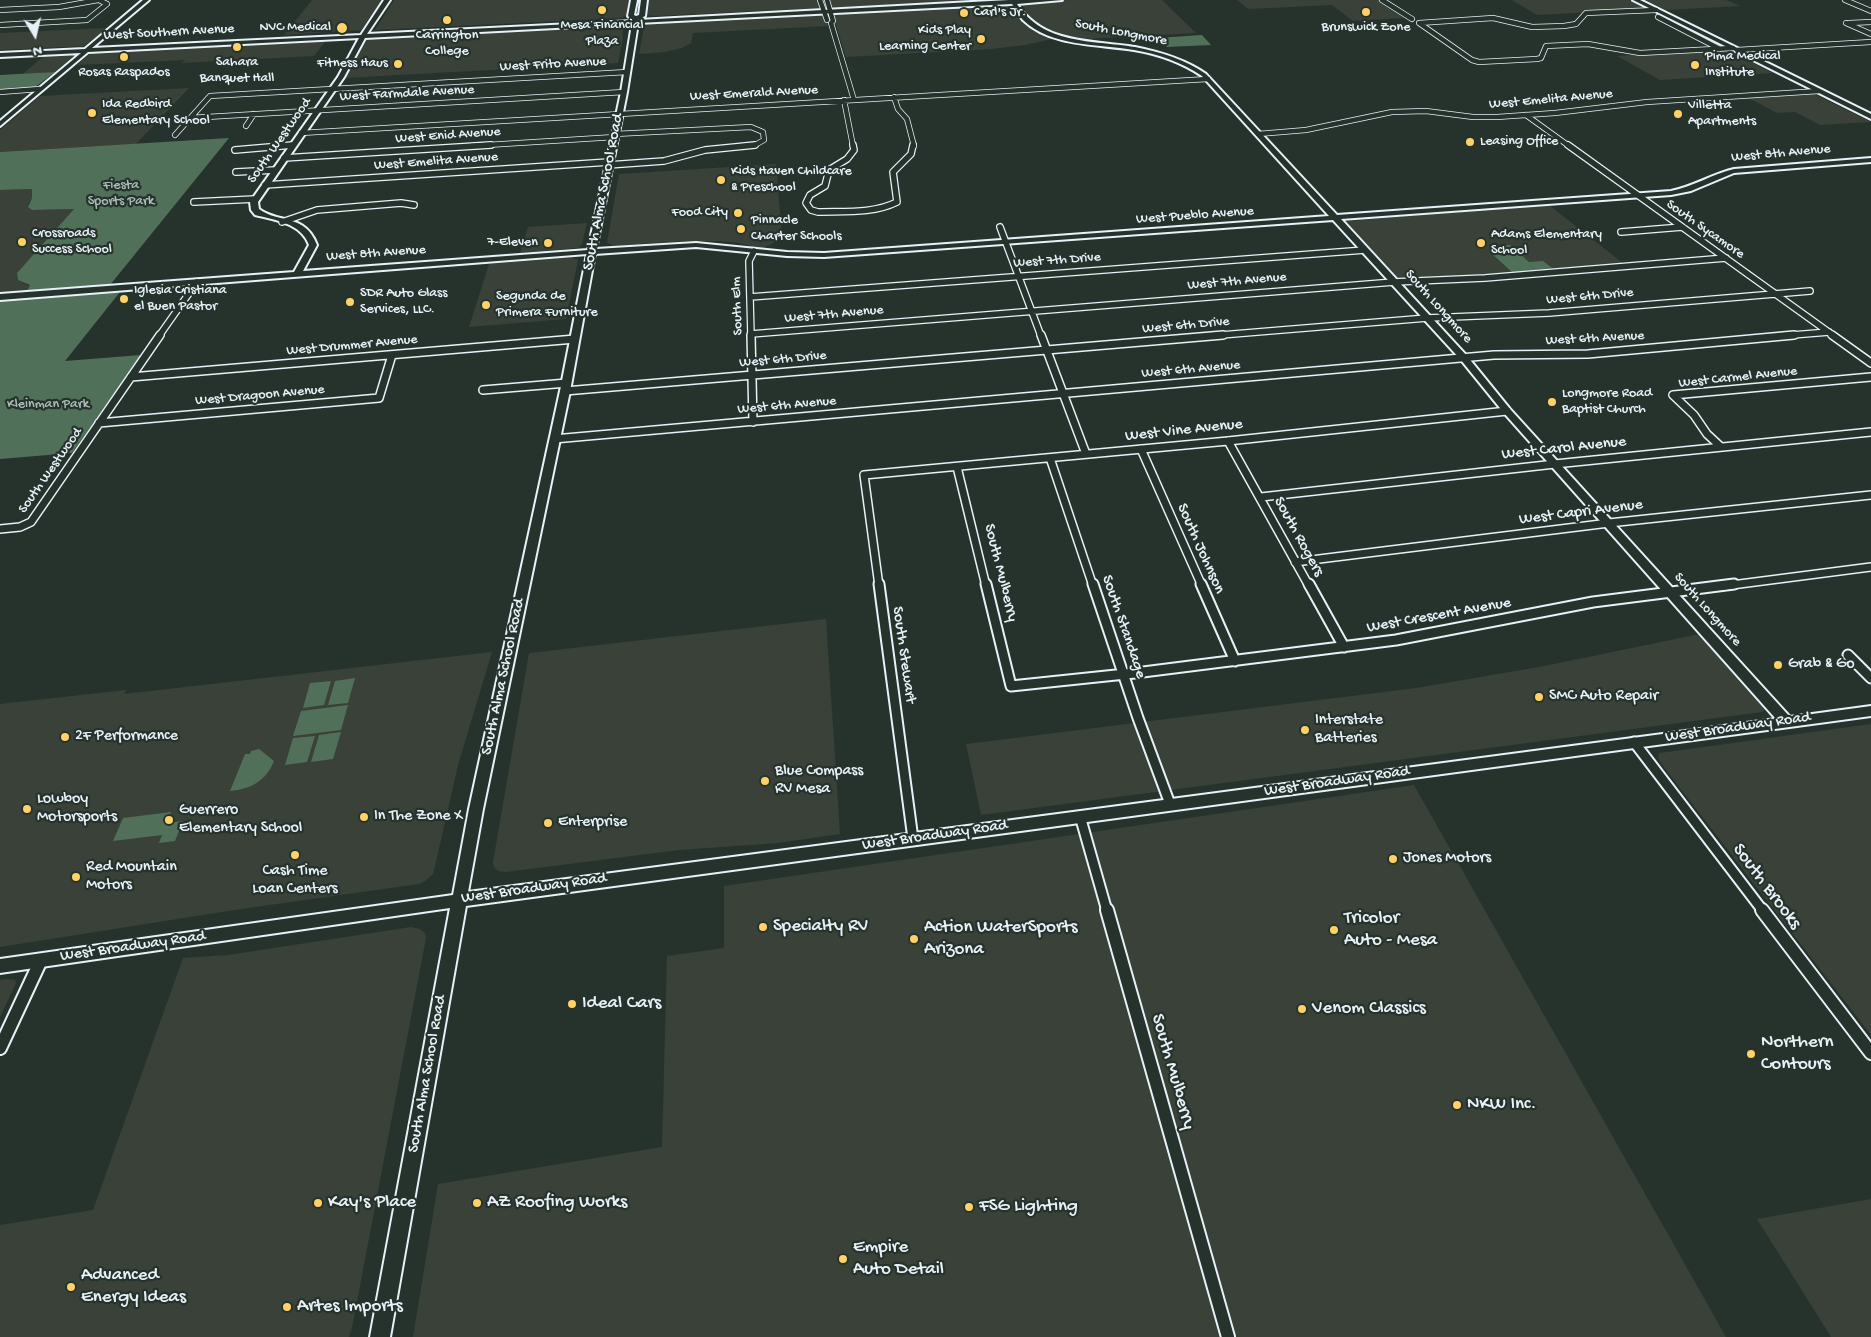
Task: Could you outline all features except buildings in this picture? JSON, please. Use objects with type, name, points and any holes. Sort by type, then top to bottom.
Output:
[{"type":"main road","points":[[0,124],[146,0]]},
{"type":"main road","name":"South Westwood","points":[[297,274],[311,250],[311,238],[303,229],[255,210],[255,199],[345,70],[349,59],[387,0]]},
{"type":"main road","name":"South Alma School Road","points":[[634,0],[631,16],[636,20]]},
{"type":"main road","name":"South Alma School Road","points":[[380,1337],[478,800],[566,387],[620,113],[636,20],[642,16],[644,0]]},
{"type":"main road","name":"West Southern Avenue","points":[[0,53],[191,42],[302,39],[422,29],[502,27],[1058,0]]},
{"type":"main road","points":[[1636,0],[1871,117]]},
{"type":"main road","name":"South Longmore","points":[[1014,1],[1025,20],[1043,30],[1071,39],[1162,55],[1191,66],[1208,79],[1464,358],[1554,464],[1787,722]]},
{"type":"main road","name":"West Southern Avenue","points":[[90,48],[143,47],[449,31],[553,22],[636,20]]},
{"type":"main road","points":[[143,47],[191,42]]},
{"type":"main road","name":"West 8th Avenue","points":[[1638,196],[1684,192],[1700,186],[1713,177],[1734,171],[1871,160]]},
{"type":"main road","name":"West Pueblo Avenue","points":[[754,251],[804,256],[1638,196]]},
{"type":"main road","name":"West 8th Avenue","points":[[0,297],[697,244],[720,245],[754,251]]},
{"type":"main road","name":"West Broadway Road","points":[[0,966],[459,900],[1871,711]]},
{"type":"street","points":[[0,10],[69,6],[99,0],[107,4],[88,20],[0,25]]},
{"type":"street","points":[[820,0],[833,21],[831,23],[854,100]]},
{"type":"street","points":[[826,10],[828,0]]},
{"type":"street","points":[[1382,0],[1412,19]]},
{"type":"street","points":[[1845,0],[1871,11]]},
{"type":"street","points":[[1656,10],[1586,13],[1576,24],[1570,25],[1532,26],[1493,18],[1419,23],[1472,60],[1479,62],[1539,59],[1545,47],[1588,44],[1637,53],[1871,42]]},
{"type":"street","points":[[1658,17],[1720,49]]},
{"type":"street","points":[[1871,22],[1846,23],[1871,34]]},
{"type":"street","name":"West Frito Avenue","points":[[210,96],[627,72]]},
{"type":"street","name":"West Emerald Avenue","points":[[301,133],[1208,79]]},
{"type":"street","points":[[0,92],[40,90]]},
{"type":"street","name":"West Emelita Avenue","points":[[1258,134],[1306,130],[1392,112],[1426,111],[1479,117],[1526,115],[1647,102],[1819,91]]},
{"type":"street","name":"West Farmdale Avenue","points":[[190,118],[624,92]]},
{"type":"street","points":[[175,135],[210,96]]},
{"type":"street","points":[[844,100],[854,150],[848,159],[829,170],[825,186],[808,198],[806,203],[810,210],[818,212],[877,209],[897,202],[898,196],[892,179],[893,172],[911,154],[914,148],[907,119],[898,109],[894,97]]},
{"type":"street","points":[[246,126],[254,114]]},
{"type":"street","name":"South Sycamore","points":[[1526,115],[1871,363]]},
{"type":"street","name":"West Enid Avenue","points":[[284,158],[743,127],[759,129],[763,132],[763,137]]},
{"type":"street","name":"West Emelita Avenue","points":[[265,185],[664,161],[705,150],[755,145],[763,142],[763,137]]},
{"type":"street","points":[[235,150],[293,144]]},
{"type":"street","points":[[236,172],[276,170]]},
{"type":"street","points":[[194,202],[255,199]]},
{"type":"street","points":[[282,222],[317,210],[401,203],[414,204]]},
{"type":"street","points":[[1000,227],[1086,454]]},
{"type":"street","points":[[1621,232],[1682,227]]},
{"type":"street","name":"West 7th Drive","points":[[750,297],[1366,250]]},
{"type":"street","name":"South Elm","points":[[753,422],[749,261],[754,251]]},
{"type":"street","name":"West 7th Avenue","points":[[751,334],[1394,282],[1485,278],[1726,258]]},
{"type":"street","name":"South Westwood","points":[[0,529],[28,525],[196,282]]},
{"type":"street","name":"West 6th Drive","points":[[484,390],[566,387],[752,375],[1427,318],[1549,313],[1810,291]]},
{"type":"street","name":"West 6th Avenue","points":[[554,439],[1494,355],[1588,354],[1829,332]]},
{"type":"street","name":"West Drummer Avenue","points":[[131,377],[575,339]]},
{"type":"street","name":"West Dragoon Avenue","points":[[99,423],[379,398],[392,355]]},
{"type":"street","name":"West Carmel Avenue","points":[[1721,447],[1707,434],[1694,415],[1673,396],[1871,377]]},
{"type":"street","name":"West Vine Avenue","points":[[864,475],[1228,441],[1507,410]]},
{"type":"street","name":"West Carol Avenue","points":[[1261,497],[1554,464],[1871,432]]},
{"type":"street","name":"South Rogers","points":[[1228,441],[1344,647]]},
{"type":"street","name":"South Johnson","points":[[1141,449],[1235,661]]},
{"type":"street","name":"South Standage","points":[[1050,458],[1170,804]]},
{"type":"street","name":"South Mulberry","points":[[957,467],[1011,686]]},
{"type":"street","name":"South Stewart","points":[[864,475],[913,839]]},
{"type":"street","name":"West Capri Avenue","points":[[1295,562],[1609,523],[1871,495]]},
{"type":"street","name":"West Crescent Avenue","points":[[1011,686],[1344,647],[1460,629],[1593,602],[1871,567]]},
{"type":"street","points":[[1848,656],[1871,678]]},
{"type":"street","name":"South Brooks","points":[[1634,742],[1871,1053]]},
{"type":"street","name":"South Mulberry","points":[[1080,816],[1228,1337]]},
{"type":"street","points":[[0,1048],[41,960]]},
{"type":"shaded area","points":[[312,0],[382,0],[361,30],[284,35]]},
{"type":"shaded area","points":[[394,0],[629,0],[626,16],[621,18],[375,30]]},
{"type":"shaded area","points":[[649,0],[1003,0],[652,16],[647,15]]},
{"type":"shaded area","points":[[1162,0],[1196,33],[1082,39],[1057,33],[1038,24],[1030,18],[1021,4],[1027,2]]},
{"type":"shaded area","points":[[1237,0],[1379,0],[1404,18],[1353,21],[1332,5],[1248,9]]},
{"type":"shaded area","points":[[1512,0],[1629,0],[1647,9],[1537,15]]},
{"type":"shaded area","points":[[1645,0],[1726,0],[1740,6],[1666,10]]},
{"type":"shaded area","points":[[1010,5],[1023,23],[1056,38],[1025,45],[992,49],[846,57],[832,12]]},
{"type":"shaded area","points":[[824,13],[828,26],[693,33],[691,43],[682,48],[665,52],[639,54],[645,22]]},
{"type":"shaded area","points":[[626,24],[622,34],[623,38],[618,63],[344,78],[354,55],[367,37]]},
{"type":"shaded area","points":[[108,28],[84,46],[0,50],[0,33]]},
{"type":"shaded area","points":[[327,39],[314,56],[182,63],[185,60],[77,65],[92,52],[97,51]]},
{"type":"shaded area","name":"Pima Medical Institute","points":[[1728,50],[1773,73],[1660,80],[1617,56]]},
{"type":"shaded area","points":[[47,53],[77,53],[55,72],[23,74]]},
{"type":"shaded area","name":"Ida Redbird Elementary School","points":[[189,88],[136,144],[0,152],[0,130],[40,96]]},
{"type":"shaded area","points":[[1814,94],[1871,122],[1820,125],[1795,112],[1777,113],[1747,97]]},
{"type":"shaded area","points":[[776,164],[782,238],[762,249],[739,243],[719,241],[686,241],[614,246],[607,243],[619,174]]},
{"type":"shaded area","name":"Crossroads Success School","points":[[32,189],[32,198],[28,204],[32,210],[74,209],[17,273],[18,280],[30,286],[27,291],[0,293],[0,190]]},
{"type":"shaded area","name":"Adams Elementary School","points":[[1549,205],[1624,264],[1484,276],[1399,279],[1345,221]]},
{"type":"shaded area","points":[[587,223],[582,244],[578,248],[520,253],[528,227]]},
{"type":"shaded area","points":[[571,257],[578,260],[566,319],[469,327],[489,264]]},
{"type":"shaded area","points":[[826,619],[840,834],[778,843],[679,850],[506,872],[498,871],[494,867],[493,862],[529,653]]},
{"type":"shaded area","points":[[1700,634],[1761,701],[1766,709],[1762,712],[981,815],[966,744],[1416,688],[1539,667]]},
{"type":"shaded area","points":[[492,652],[458,765],[433,874],[425,881],[419,884],[241,909],[0,947],[0,704],[126,690],[124,694]]},
{"type":"shaded area","points":[[1871,724],[1871,1035],[1666,770],[1658,755],[1660,753]]},
{"type":"shaded area","points":[[1414,785],[1726,1337],[413,1337],[438,1184],[662,1147],[667,956],[724,948],[724,886]]},
{"type":"shaded area","points":[[411,927],[420,929],[425,933],[426,938],[349,1337],[0,1337],[0,1225],[93,1210],[183,958],[228,955]]},
{"type":"shaded area","points":[[0,980],[15,980],[16,983],[0,1017]]},
{"type":"shaded area","points":[[1871,1199],[1871,1337],[1831,1337],[1757,1219]]},
{"type":"green space","points":[[1202,35],[1211,45],[1167,47],[1158,38]]},
{"type":"green space","points":[[55,72],[34,88],[0,90],[0,75]]},
{"type":"green space","name":"Fiesta Sports Park","points":[[229,138],[110,285],[27,291],[30,285],[18,280],[17,273],[74,209],[32,210],[28,207],[32,198],[32,189],[0,190],[0,152]]},
{"type":"green space","points":[[1510,245],[1529,262],[1543,261],[1552,268],[1512,272],[1491,253],[1496,252],[1489,246]]},
{"type":"green space","name":"Kleinman Park","points":[[120,292],[65,361],[141,355],[72,453],[0,459],[0,301]]},
{"type":"green space","points":[[355,678],[348,703],[328,705],[335,681]]},
{"type":"green space","points":[[331,681],[324,705],[303,708],[310,683]]},
{"type":"green space","points":[[348,705],[341,730],[293,736],[301,711]]},
{"type":"green space","points":[[341,732],[333,759],[311,762],[319,735]]},
{"type":"green space","points":[[315,736],[307,762],[285,765],[293,738]]},
{"type":"green space","points":[[259,749],[274,761],[267,774],[251,786],[230,791],[245,754],[250,754],[251,751]]},
{"type":"green space","points":[[171,812],[167,823],[183,821],[175,841],[159,843],[162,835],[113,841],[123,818]]},
{"type":"place","name":"Mesa Financial Plaza","points":[[602,10]]},
{"type":"place","name":"Brunswick Zone","points":[[1366,12]]},
{"type":"place","name":"Carl's Jr.","points":[[964,13]]},
{"type":"place","name":"Carrington College","points":[[447,20]]},
{"type":"place","name":"NVC Medical","points":[[342,28]]},
{"type":"place","name":"Kids Play Learning Center","points":[[981,39]]},
{"type":"place","name":"Sahara Banquet Hall","points":[[237,47]]},
{"type":"place","name":"Rosas Raspados","points":[[124,57]]},
{"type":"place","name":"Fitness Haus","points":[[398,64]]},
{"type":"place","name":"Pima Medical Institute","points":[[1695,65]]},
{"type":"place","name":"Ida Redbird Elementary School","points":[[92,113]]},
{"type":"place","name":"Villetta Apartments","points":[[1678,114]]},
{"type":"place","name":"Leasing Office","points":[[1470,142]]},
{"type":"place","name":"Kids Haven Childcare & Preschool","points":[[721,180]]},
{"type":"place","name":"Food City","points":[[738,213]]},
{"type":"place","name":"Pinnacle Charter Schools","points":[[741,229]]},
{"type":"place","name":"Crossroads Success School","points":[[22,242]]},
{"type":"place","name":"7-Eleven","points":[[548,243]]},
{"type":"place","name":"Adams Elementary School","points":[[1481,243]]},
{"type":"place","name":"Iglesia Cristiana el Buen Pastor","points":[[124,299]]},
{"type":"place","name":"SDR Auto Glass Services, LLC.","points":[[350,302]]},
{"type":"place","name":"Segunda de Primera Furniture","points":[[486,305]]},
{"type":"place","name":"Longmore Road Baptist Church","points":[[1552,402]]},
{"type":"place","name":"Grab & Go","points":[[1778,665]]},
{"type":"place","name":"SMC Auto Repair","points":[[1539,697]]},
{"type":"place","name":"Interstate Batteries","points":[[1305,730]]},
{"type":"place","name":"2F Performance","points":[[65,737]]},
{"type":"place","name":"Blue Compass RV Mesa","points":[[765,781]]},
{"type":"place","name":"Lowboy Motorsports","points":[[27,809]]},
{"type":"place","name":"In The Zone X","points":[[364,817]]},
{"type":"place","name":"Guerrero Elementary School","points":[[169,820]]},
{"type":"place","name":"Enterprise","points":[[548,823]]},
{"type":"place","name":"Cash Time Loan Centers","points":[[295,855]]},
{"type":"place","name":"Jones Motors","points":[[1393,859]]},
{"type":"place","name":"Red Mountain Motors","points":[[76,877]]},
{"type":"place","name":"Specialty RV","points":[[763,927]]},
{"type":"place","name":"Tricolor Auto - Mesa","points":[[1334,930]]},
{"type":"place","name":"Action WaterSports Arizona","points":[[914,939]]},
{"type":"place","name":"Ideal Cars","points":[[572,1004]]},
{"type":"place","name":"Venom Classics","points":[[1302,1009]]},
{"type":"place","name":"Northern Contours","points":[[1751,1054]]},
{"type":"place","name":"NKW Inc.","points":[[1457,1105]]},
{"type":"place","name":"Kay's Place","points":[[318,1203]]},
{"type":"place","name":"AZ Roofing Works","points":[[477,1203]]},
{"type":"place","name":"FSG Lighting","points":[[969,1207]]},
{"type":"place","name":"Empire Auto Detail","points":[[843,1259]]},
{"type":"place","name":"Advanced Energy Ideas","points":[[71,1287]]},
{"type":"place","name":"Artes Imports","points":[[287,1307]]}]
